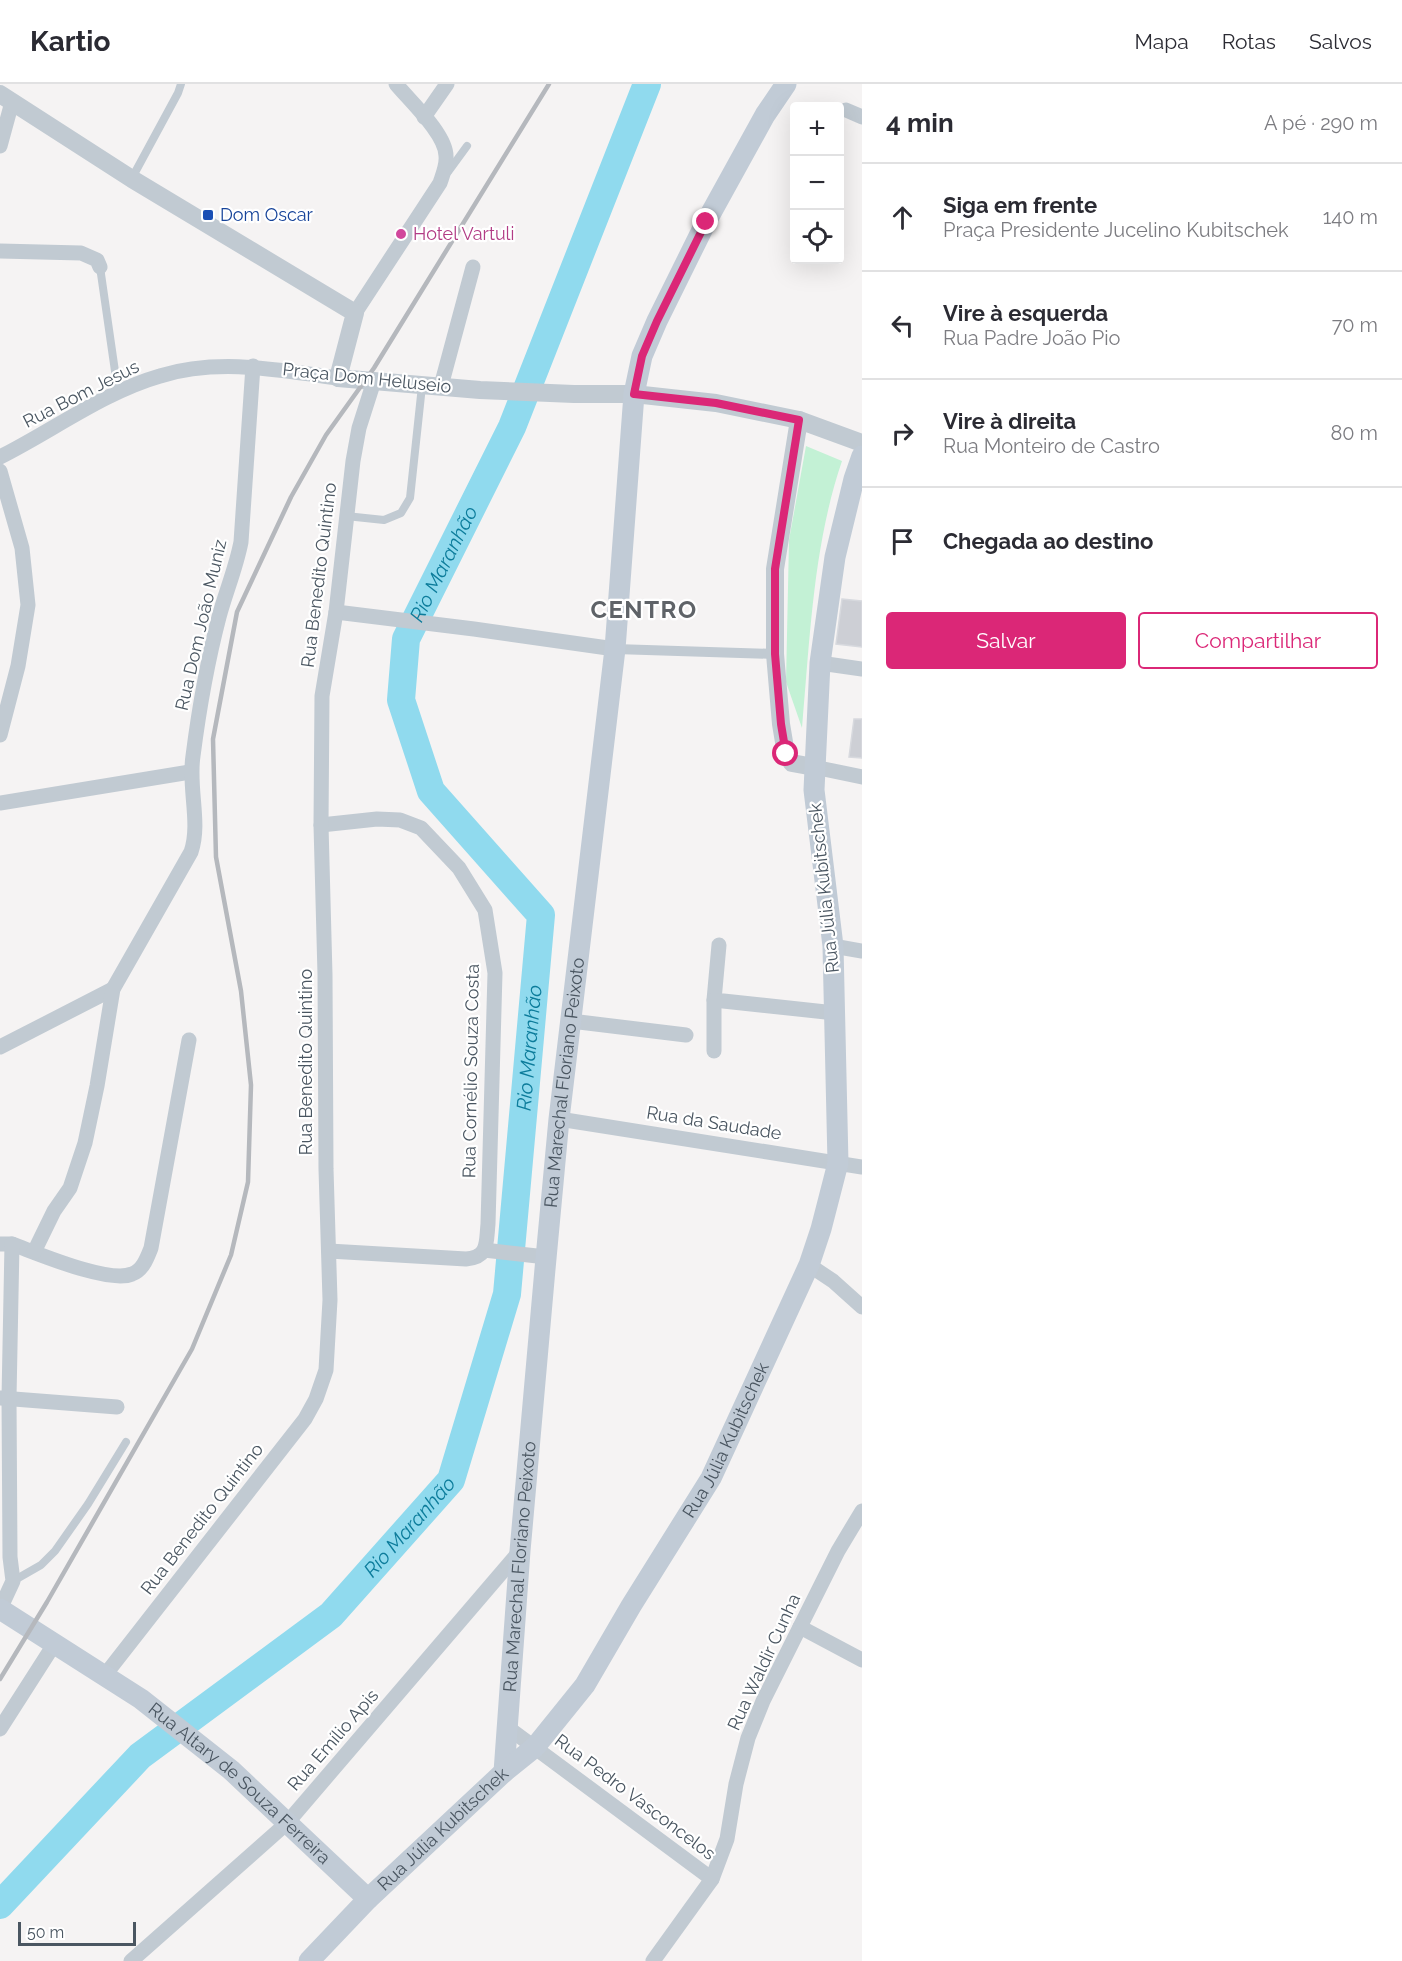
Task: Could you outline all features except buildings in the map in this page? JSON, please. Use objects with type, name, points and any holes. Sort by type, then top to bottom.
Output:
[{"type":"main road","name":"Rua Marechal Floriano Peixoto","points":[[504,1772],[538,1256],[559,1119],[615,650],[634,394],[642,356],[657,321],[706,222],[765,115],[786,84]]},
{"type":"main road","name":"Rua Júlia Kubitschek","points":[[309,1961],[368,1899],[504,1772],[535,1747],[585,1685],[711,1478],[809,1265],[838,1163],[833,946],[814,790],[820,663],[835,557],[862,456]]},
{"type":"main road","name":"Rua Altary de Souza Ferreira","points":[[0,1609],[141,1699],[231,1770],[368,1899]]},
{"type":"street","points":[[338,378],[355,313],[440,183],[445,167],[447,154],[439,136],[396,84]]},
{"type":"street","points":[[424,117],[447,84]]},
{"type":"street","points":[[0,146],[6,98],[132,179],[355,313]]},
{"type":"street","points":[[846,110],[862,117]]},
{"type":"street","points":[[0,251],[81,253],[97,260],[100,267]]},
{"type":"street","points":[[441,386],[473,267]]},
{"type":"street","name":"Praça Dom Heluseio","points":[[253,366],[338,378],[480,390],[634,394],[716,403],[799,420],[862,443]]},
{"type":"street","name":"Rua Bom Jesus","points":[[0,457],[118,392],[160,375],[198,368],[253,366]]},
{"type":"street","name":"Rua Dom João Muniz","points":[[34,1252],[54,1211],[70,1188],[85,1143],[113,988],[191,852],[195,828],[190,772],[202,694],[219,615],[237,565],[241,542],[253,366]]},
{"type":"street","name":"Rua Benedito Quintino","points":[[105,1675],[305,1419],[316,1399],[326,1370],[330,1310],[321,825],[322,696],[336,612],[346,516],[359,428],[374,381]]},
{"type":"street","points":[[799,420],[775,569],[775,654],[786,754],[792,763],[862,777]]},
{"type":"street","points":[[0,471],[22,548],[28,605],[18,666],[0,735]]},
{"type":"street","points":[[336,612],[615,650],[775,654]]},
{"type":"street","points":[[820,663],[862,669]]},
{"type":"street","points":[[0,803],[190,772]]},
{"type":"street","name":"Rua Cornélio Souza Costa","points":[[321,825],[377,819],[400,820],[421,828],[459,868],[485,910],[495,973],[488,1224],[484,1251]]},
{"type":"street","points":[[714,1051],[714,1000],[719,945]]},
{"type":"street","points":[[833,946],[862,951]]},
{"type":"street","points":[[0,1047],[113,988]]},
{"type":"street","points":[[714,1000],[835,1013]]},
{"type":"street","points":[[571,1021],[686,1035]]},
{"type":"street","points":[[0,1609],[13,1581],[10,1557],[4,1398],[6,1244],[95,1273],[117,1276],[134,1274],[145,1262],[151,1248],[189,1040]]},
{"type":"street","name":"Rua da Saudade","points":[[559,1119],[862,1167]]},
{"type":"street","points":[[329,1251],[466,1259],[481,1255],[484,1251],[538,1256]]},
{"type":"street","points":[[809,1265],[833,1281],[862,1307]]},
{"type":"street","points":[[4,1398],[117,1407]]},
{"type":"street","name":"Rua Waldir Cunha","points":[[653,1961],[712,1879],[727,1839],[736,1784],[748,1738],[763,1701],[838,1551],[862,1510]]},
{"type":"street","name":"Rua Emílio Apis","points":[[131,1961],[288,1822],[520,1551]]},
{"type":"street","points":[[800,1628],[862,1660]]},
{"type":"street","points":[[0,1729],[55,1643]]},
{"type":"street","name":"Rua Pedro Vasconcelos","points":[[507,1727],[712,1879]]},
{"type":"lane","points":[[132,179],[178,93],[180,84]]},
{"type":"lane","points":[[440,183],[467,146]]},
{"type":"lane","points":[[100,267],[118,392]]},
{"type":"lane","points":[[346,516],[384,520],[401,513],[410,498],[423,384]]},
{"type":"lane","points":[[13,1581],[41,1565],[55,1551],[88,1504],[126,1442]]},
{"type":"green space","points":[[806,446],[842,461],[832,493],[819,559],[802,728],[786,682],[789,540]]},
{"type":"waterway","name":"Rio Maranhão","points":[[0,1905],[140,1756],[331,1615],[451,1480],[507,1294],[541,915],[431,791],[401,700],[406,639],[512,427],[647,84]]},
{"type":"railway","points":[[0,1679],[47,1602],[192,1349],[231,1255],[248,1182],[251,1085],[241,991],[216,857],[213,739],[237,612],[291,497],[326,435],[374,368],[549,84]]},
{"type":"place","name":"Dom Oscar","points":[[208,215]]},
{"type":"place","name":"Hotel Vartuli","points":[[401,234]]},
{"type":"district","name":"CENTRO","points":[[644,610]]},
{"type":"route","points":[[706,222],[642,356],[634,394],[716,403],[799,420],[775,569],[775,654],[786,754]]}]
